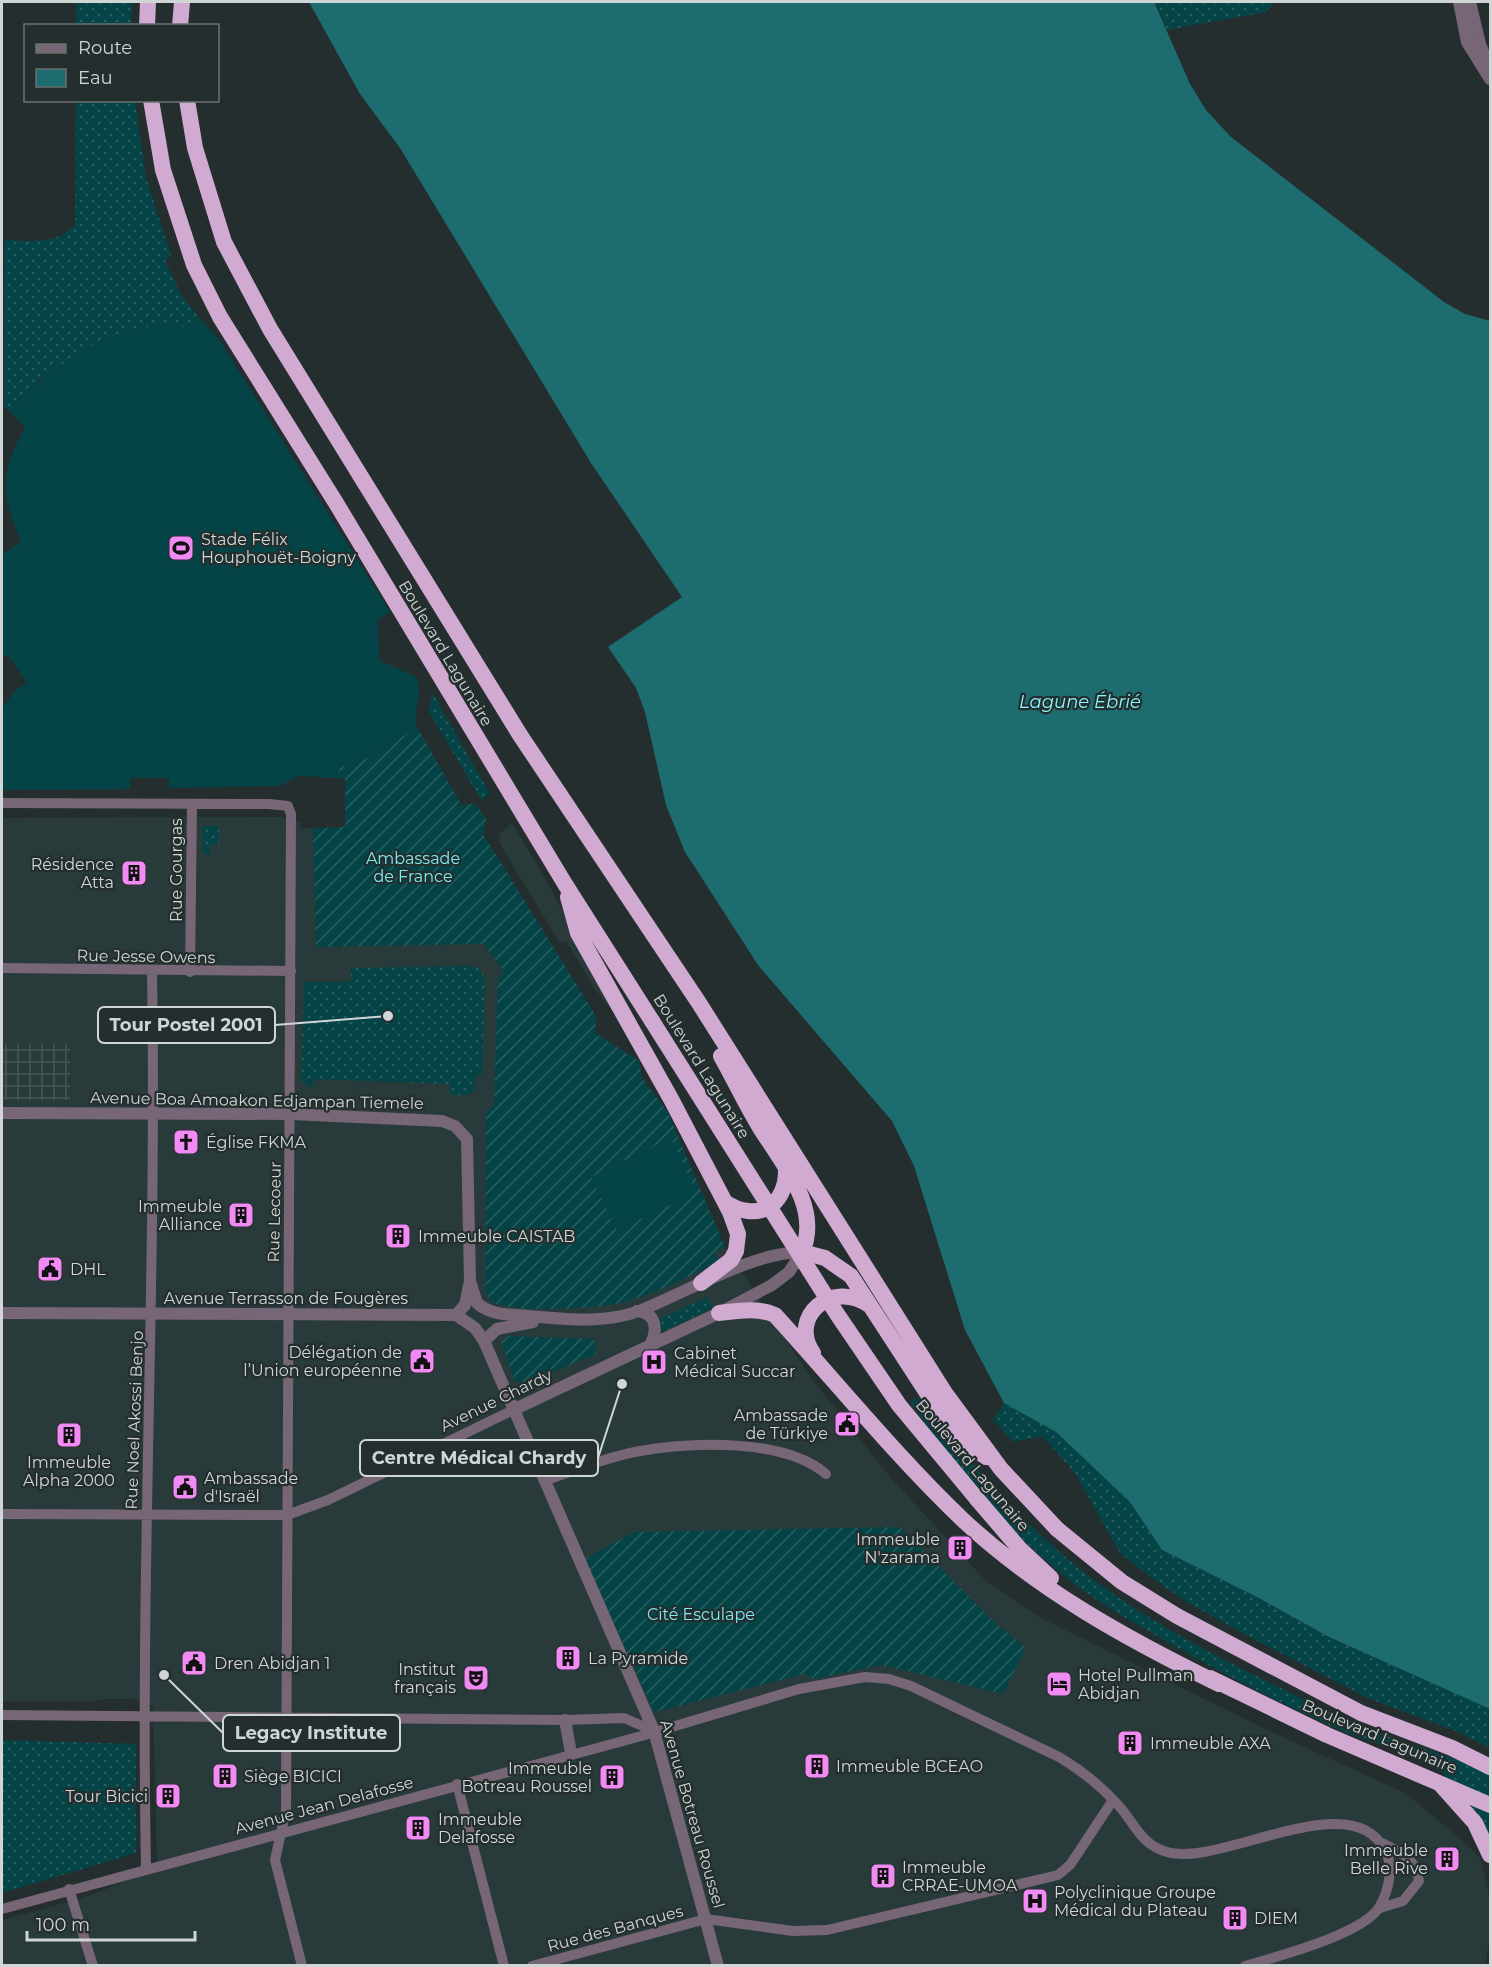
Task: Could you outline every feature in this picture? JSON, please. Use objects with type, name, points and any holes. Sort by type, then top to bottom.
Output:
[{"type":"highway","points":[[147,24],[148,2]]},
{"type":"highway","points":[[180,24],[182,2]]},
{"type":"highway","name":"Boulevard Lagunaire","points":[[151,102],[166,180],[194,265],[220,317],[336,503],[565,884],[843,1323],[899,1405],[1019,1548],[1052,1579],[1101,1614],[1219,1684],[1327,1735],[1491,1805]]},
{"type":"highway","name":"Boulevard Lagunaire","points":[[187,102],[195,148],[224,242],[270,329],[520,735],[699,1003],[945,1393],[1001,1469],[1057,1529],[1122,1582],[1177,1616],[1361,1713],[1452,1748],[1491,1767]]},
{"type":"highway","points":[[565,884],[578,933],[671,1099],[724,1201],[738,1234],[736,1251],[719,1271],[701,1283]]},
{"type":"highway","points":[[699,1003],[757,1124],[803,1200],[807,1216],[807,1242],[802,1252],[839,1265],[851,1276],[873,1307],[909,1368],[949,1424],[964,1441],[1001,1469]]},
{"type":"highway","points":[[724,1201],[739,1211],[747,1213],[769,1206],[784,1191],[786,1169]]},
{"type":"highway","points":[[822,1367],[806,1343],[807,1325],[816,1307],[831,1298],[846,1294],[873,1307]]},
{"type":"highway","points":[[719,1313],[750,1310],[763,1311],[775,1316],[890,1443],[963,1519],[1007,1556],[1113,1630],[1219,1684]]},
{"type":"highway","points":[[1436,1780],[1475,1823],[1491,1855]]},
{"type":"street","points":[[1459,2],[1491,68]]},
{"type":"street","points":[[1470,2],[1479,44],[1478,63],[1491,79]]},
{"type":"street","name":"Rue Lecoeur","points":[[2,803],[269,804],[288,806],[291,829],[291,1114],[286,1810],[275,1860],[302,1965]]},
{"type":"street","name":"Rue Gourgas","points":[[190,972],[192,804]]},
{"type":"street","name":"Rue Jesse Owens","points":[[2,968],[152,972],[291,971]]},
{"type":"street","name":"Rue Noel Akossi Benjo","points":[[146,1868],[143,1717],[152,1313],[152,972]]},
{"type":"street","name":"Avenue Boa Amoakon Edjampan Tiemele","points":[[2,1113],[291,1114],[442,1121],[460,1131],[467,1139],[470,1281],[477,1303],[484,1310],[596,1320],[637,1311],[701,1283],[780,1254],[802,1252]]},
{"type":"street","name":"Avenue Chardy","points":[[2,1514],[287,1515],[328,1500],[719,1313],[782,1279],[802,1252]]},
{"type":"street","points":[[470,1281],[465,1305],[456,1315],[475,1328],[484,1341],[513,1410]]},
{"type":"street","points":[[637,1311],[650,1315],[655,1323],[656,1332],[650,1345]]},
{"type":"street","name":"Avenue Terrasson de Fougères","points":[[2,1313],[456,1315]]},
{"type":"street","points":[[484,1341],[497,1329],[558,1318]]},
{"type":"street","name":"Avenue Botreau Roussel","points":[[513,1410],[654,1731],[718,1965]]},
{"type":"street","points":[[544,1481],[592,1464],[640,1451],[726,1446],[792,1455],[814,1464],[826,1474]]},
{"type":"street","name":"Avenue Jean Delafosse","points":[[2,1909],[654,1731],[799,1689],[866,1677],[889,1679],[911,1686],[1059,1757],[1080,1770],[1113,1800],[1152,1847],[1180,1855],[1200,1854],[1305,1825],[1350,1826],[1370,1833],[1410,1860],[1418,1870],[1419,1881],[1403,1901],[1380,1908]]},
{"type":"street","points":[[2,1715],[566,1720],[624,1718],[654,1731]]},
{"type":"street","points":[[566,1720],[571,1753]]},
{"type":"street","points":[[457,1784],[504,1965]]},
{"type":"street","points":[[706,1919],[793,1931],[827,1930],[1058,1875],[1070,1865],[1113,1800]]},
{"type":"street","points":[[1245,1965],[1312,1947],[1365,1920],[1380,1908],[1390,1874],[1389,1857],[1382,1843]]},
{"type":"street","points":[[69,1889],[93,1965]]},
{"type":"street","name":"Rue des Banques","points":[[531,1965],[706,1919]]},
{"type":"shaded area","points":[[417,727],[462,806],[475,803],[486,819],[483,834],[596,1016],[595,1033],[639,1061],[642,1078],[667,1111],[725,1247],[812,1379],[890,1477],[985,1580],[1041,1618],[1257,1725],[1405,1793],[1480,1858],[1490,1898],[1490,1936],[1485,1966],[2,1965],[2,1920],[83,1898],[157,1869],[153,1706],[133,1699],[103,1699],[91,1702],[2,1701],[2,818],[281,817],[300,822],[300,828],[345,828],[345,778],[339,778]]},
{"type":"shaded area","points":[[512,823],[545,878],[619,1019],[594,988],[566,941],[560,943],[500,844],[499,834]]},
{"type":"shaded area","points":[[70,1043],[70,1100],[2,1100],[2,1044]]},
{"type":"green space","points":[[76,2],[132,2],[131,24],[76,24]]},
{"type":"green space","points":[[1154,2],[1274,2],[1266,12],[1167,30]]},
{"type":"green space","points":[[76,102],[135,102],[146,178],[171,255],[165,260],[181,295],[199,317],[188,328],[174,325],[41,379],[8,410],[4,405],[5,240],[51,239],[60,236],[75,225]]},
{"type":"green space","name":"Stade Félix Houphouët-Boigny","points":[[199,317],[220,341],[390,612],[378,620],[379,660],[416,677],[419,689],[417,727],[370,757],[339,768],[339,778],[299,776],[280,786],[169,788],[169,778],[131,778],[130,789],[2,790],[2,708],[17,689],[27,683],[9,656],[2,656],[2,555],[21,541],[6,496],[7,471],[25,427],[8,410],[47,376],[89,347],[112,336],[136,329],[161,326],[188,328]]},
{"type":"green space","points":[[432,692],[490,794],[481,800],[429,712]]},
{"type":"green space","name":"Ambassade de France","points":[[417,727],[462,806],[475,803],[486,819],[483,834],[596,1016],[595,1033],[639,1061],[642,1078],[667,1111],[725,1247],[715,1252],[719,1262],[649,1294],[613,1304],[558,1309],[519,1308],[503,1306],[488,1297],[485,1291],[486,1112],[494,1105],[498,978],[504,972],[484,944],[316,947],[313,828],[345,827],[345,778],[339,778],[338,768],[370,757]]},
{"type":"green space","points":[[203,826],[219,826],[219,844],[210,844],[210,854],[203,854]]},
{"type":"green space","points":[[477,967],[485,978],[482,1075],[476,1076],[474,1091],[469,1095],[450,1095],[450,1084],[313,1079],[313,1089],[301,1081],[304,982],[351,982],[351,968]]},
{"type":"green space","points":[[671,1138],[696,1193],[617,1230],[591,1177]]},
{"type":"green space","points":[[707,1297],[713,1308],[662,1332],[657,1320]]},
{"type":"green space","points":[[508,1336],[594,1339],[597,1354],[523,1384],[514,1380],[501,1342]]},
{"type":"green space","points":[[918,1397],[1009,1504],[1087,1575],[1143,1614],[1232,1664],[1372,1730],[1474,1766],[1490,1774],[1490,1838],[1459,1791],[1438,1770],[1412,1757],[1329,1725],[1245,1684],[1135,1623],[1078,1587],[1024,1541],[975,1488],[910,1403]]},
{"type":"green space","points":[[1004,1403],[1056,1432],[1130,1502],[1162,1550],[1257,1597],[1329,1637],[1490,1709],[1490,1748],[1458,1732],[1368,1698],[1246,1635],[1185,1601],[1152,1578],[1120,1553],[1075,1473],[1042,1436],[1013,1442],[993,1420]]},
{"type":"green space","name":"Cité Esculape","points":[[900,1527],[992,1620],[1026,1648],[1003,1694],[881,1665],[813,1679],[804,1674],[654,1712],[585,1559],[634,1532]]},
{"type":"green space","points":[[2,1740],[136,1744],[136,1853],[2,1893]]},
{"type":"water","name":"Lagune Ébrié","points":[[309,2],[1154,2],[1190,84],[1206,110],[1231,137],[1444,302],[1465,314],[1490,321],[1490,1709],[1329,1637],[1257,1597],[1162,1550],[1130,1502],[1056,1432],[1004,1403],[965,1330],[914,1166],[892,1121],[758,965],[685,852],[666,805],[645,712],[636,688],[608,647],[682,597],[591,463],[400,148],[360,94]]},
{"type":"place","name":"Stade Félix Houphouët-Boigny","points":[[181,548]]},
{"type":"place","name":"Résidence Atta","points":[[134,873]]},
{"type":"place","name":"Tour Postel 2001","points":[[388,1016]]},
{"type":"place","name":"Église FKMA","points":[[186,1142]]},
{"type":"place","name":"Immeuble Alliance","points":[[241,1215]]},
{"type":"place","name":"Immeuble CAISTAB","points":[[398,1236]]},
{"type":"place","name":"DHL","points":[[50,1269]]},
{"type":"place","name":"Délégation de l’Union européenne","points":[[422,1361]]},
{"type":"place","name":"Cabinet Médical Succar","points":[[654,1362]]},
{"type":"place","name":"Centre Médical Chardy","points":[[622,1384]]},
{"type":"place","name":"Ambassade de Türkiye","points":[[847,1424]]},
{"type":"place","name":"Immeuble Alpha 2000","points":[[69,1435]]},
{"type":"place","name":"Ambassade d'Israël","points":[[185,1487]]},
{"type":"place","name":"Immeuble N'zarama","points":[[960,1548]]},
{"type":"place","name":"La Pyramide","points":[[568,1658]]},
{"type":"place","name":"Dren Abidjan 1","points":[[194,1663]]},
{"type":"place","name":"Legacy Institute","points":[[164,1675]]},
{"type":"place","name":"Institut français","points":[[476,1678]]},
{"type":"place","name":"Hotel Pullman Abidjan","points":[[1059,1684]]},
{"type":"place","name":"Immeuble AXA","points":[[1130,1743]]},
{"type":"place","name":"Immeuble BCEAO","points":[[817,1766]]},
{"type":"place","name":"Siège BICICI","points":[[225,1776]]},
{"type":"place","name":"Immeuble Botreau Roussel","points":[[612,1777]]},
{"type":"place","name":"Tour Bicici","points":[[168,1796]]},
{"type":"place","name":"Immeuble Delafosse","points":[[418,1828]]},
{"type":"place","name":"Immeuble Belle Rive","points":[[1447,1859]]},
{"type":"place","name":"Immeuble CRRAE-UMOA","points":[[883,1876]]},
{"type":"place","name":"Polyclinique Groupe Médical du Plateau","points":[[1035,1901]]},
{"type":"place","name":"DIEM","points":[[1235,1918]]}]
